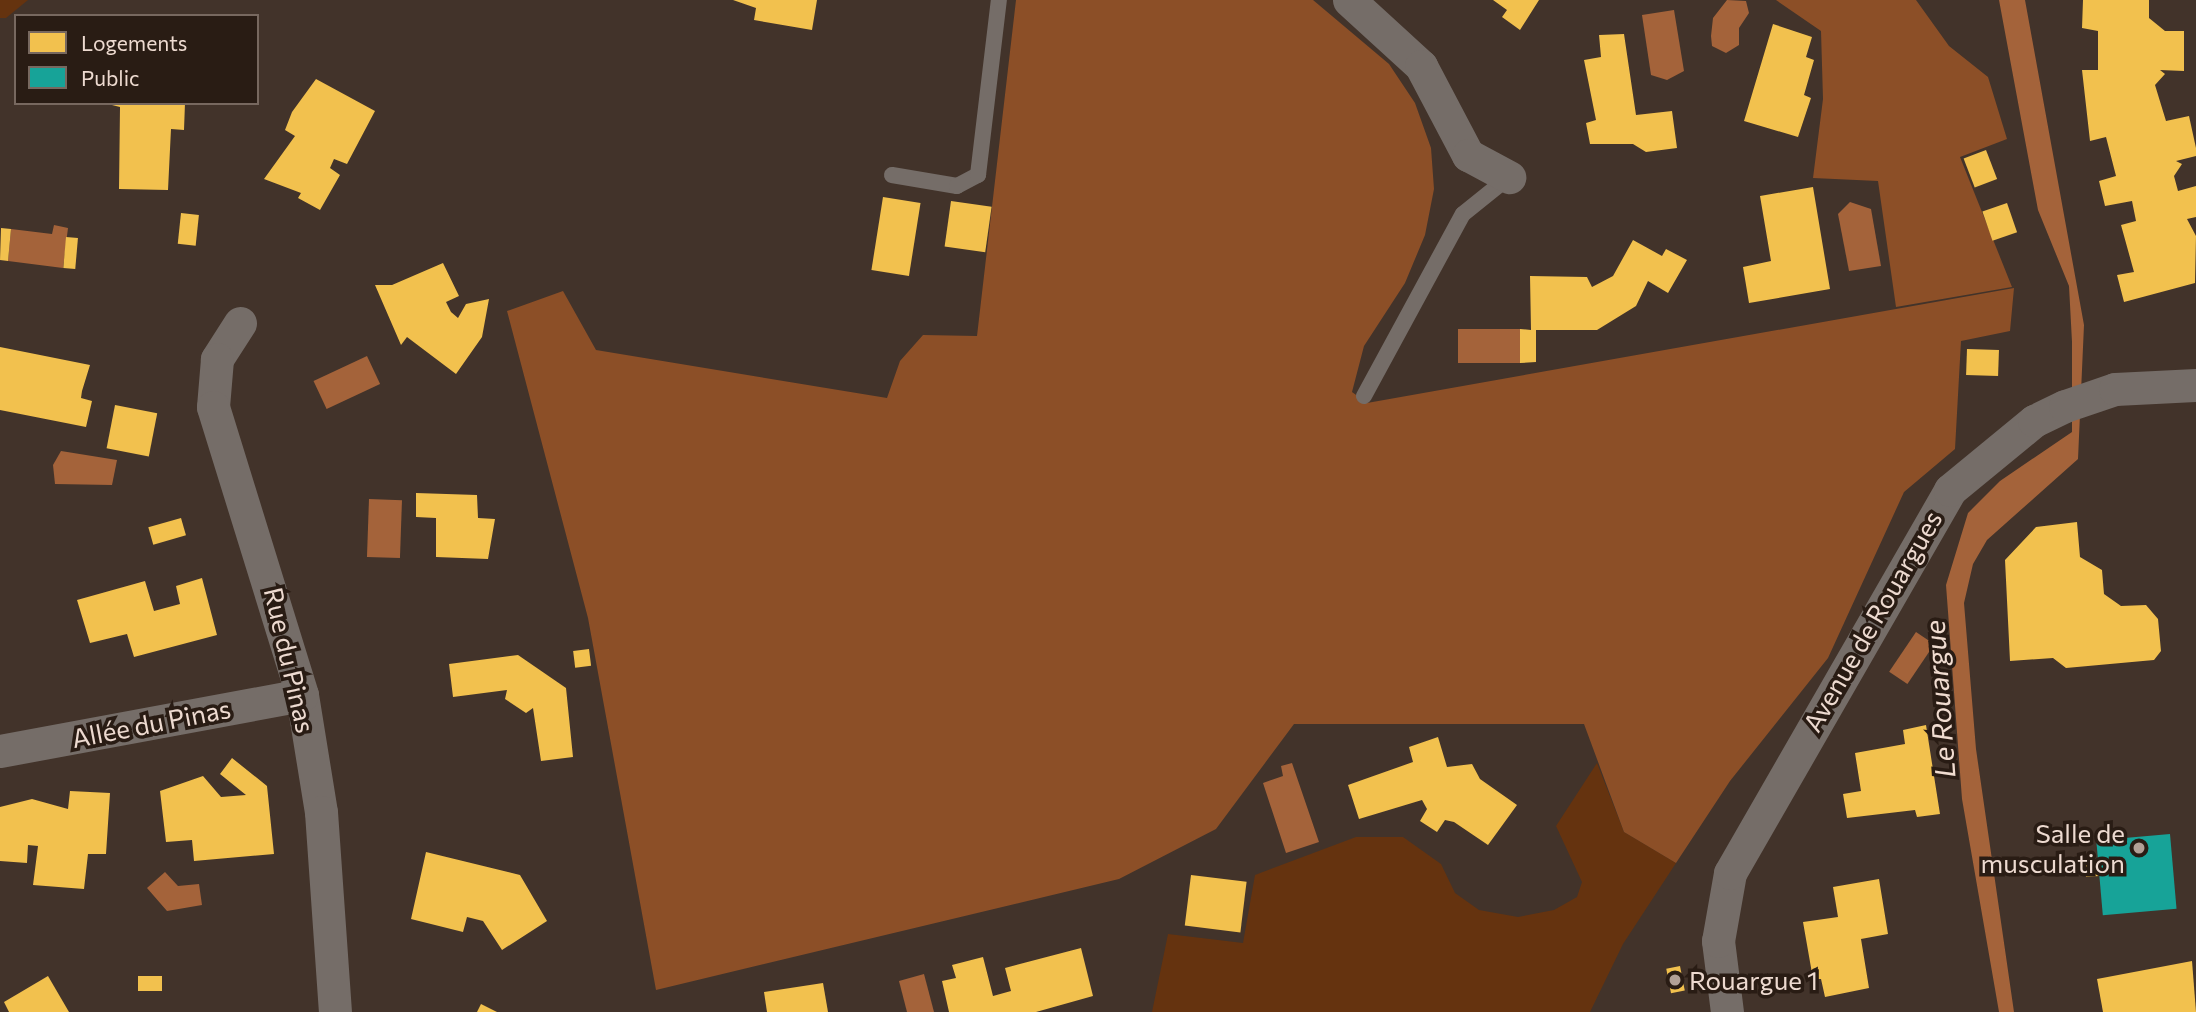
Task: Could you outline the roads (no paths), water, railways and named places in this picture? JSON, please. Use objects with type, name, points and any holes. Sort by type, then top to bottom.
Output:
[{"type":"street","points":[[1349,0],[1420,66],[1468,155],[1509,177]]},
{"type":"street","name":"Rue du Pinas","points":[[240,323],[217,359],[213,407],[302,695],[321,813],[335,1012]]},
{"type":"street","name":"Avenue de Rouargues","points":[[1727,1012],[1718,941],[1721,904],[1730,873],[1790,764],[1950,490],[2034,421],[2075,402],[2146,386],[2196,386]]},
{"type":"street","name":"Allée du Pinas","points":[[0,751],[302,695]]},
{"type":"lane","points":[[892,176],[957,186],[978,175],[999,0]]},
{"type":"lane","points":[[1364,396],[1464,214],[1509,177]]},
{"type":"place","name":"Salle de musculation","points":[[2139,848]]},
{"type":"place","name":"Rouargue 1","points":[[1675,980]]},
{"type":"water label","name":"Le Rouargue","points":[[1939,699]]}]
